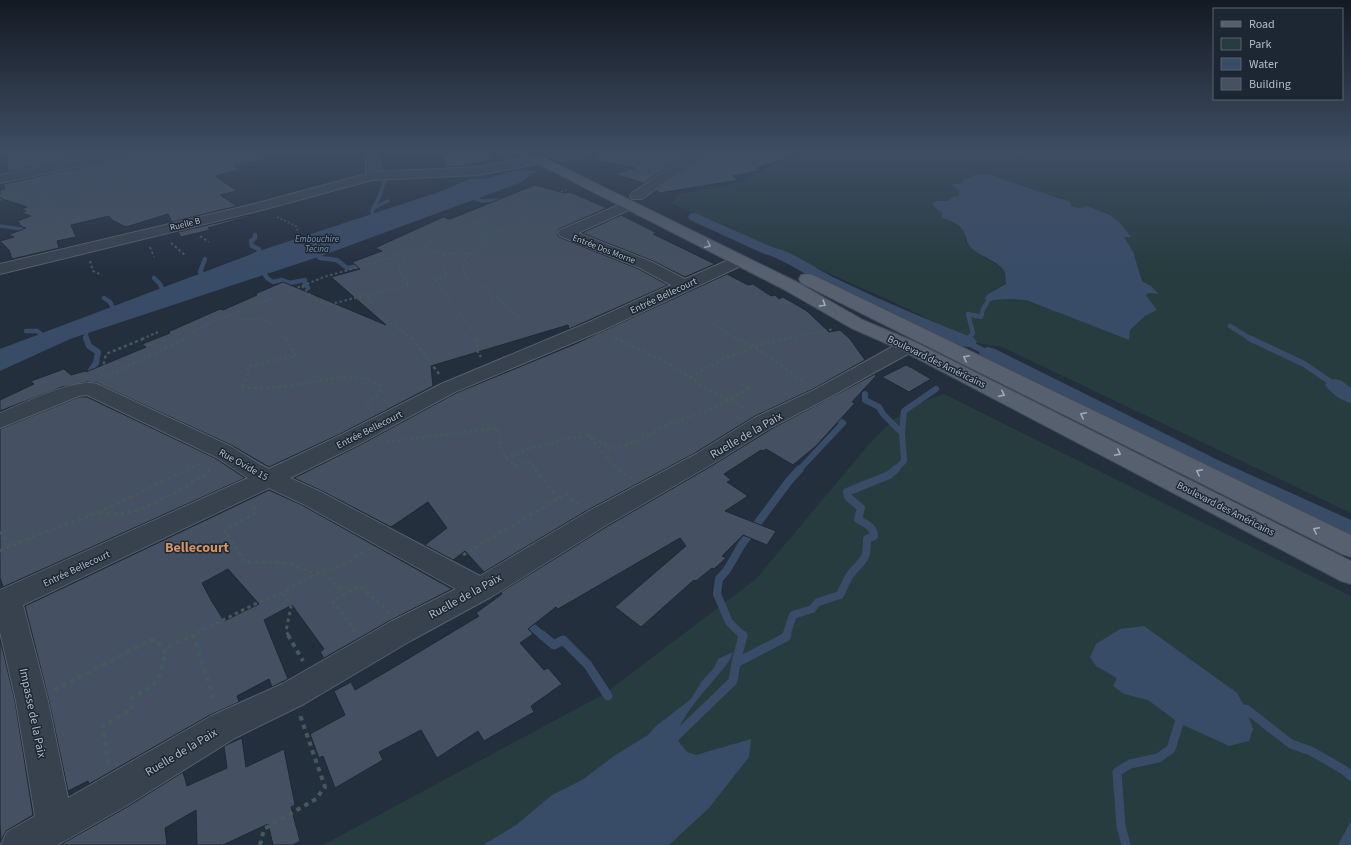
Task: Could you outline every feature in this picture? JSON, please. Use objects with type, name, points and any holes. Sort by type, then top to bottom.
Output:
[{"type":"main road","name":"Boulevard des Américains","points":[[604,191],[633,201],[1351,547]]},
{"type":"main road","name":"Boulevard des Américains","points":[[618,191],[739,260],[791,286],[857,324],[908,346],[1351,572]]},
{"type":"street","name":"Ruelle B","points":[[0,269],[257,207],[315,191]]},
{"type":"street","points":[[633,201],[646,191]]},
{"type":"street","name":"Entrée Dos Morne","points":[[633,201],[565,233],[646,265],[683,285]]},
{"type":"street","name":"Entrée Bellecourt","points":[[4,602],[349,440],[448,388],[594,327],[739,260]]},
{"type":"street","name":"Ruelle de la Paix","points":[[20,845],[113,793],[223,727],[305,688],[401,631],[481,589],[645,490],[704,459],[764,422],[821,394],[908,346]]},
{"type":"street","points":[[0,421],[96,383]]},
{"type":"street","name":"Rue Ovide 15","points":[[96,383],[228,454],[250,470],[312,498],[331,510],[388,538],[481,589]]},
{"type":"street","name":"Impasse de la Paix","points":[[4,602],[32,701],[55,826]]},
{"type":"path","points":[[0,196],[21,191]]},
{"type":"path","points":[[40,191],[51,211],[70,229],[71,249],[86,248]]},
{"type":"path","points":[[44,198],[77,191]]},
{"type":"path","points":[[96,383],[189,336],[203,326],[324,277],[423,247],[441,237],[467,226],[582,191]]},
{"type":"path","points":[[467,226],[483,236],[528,221],[525,217],[586,191]]},
{"type":"path","points":[[0,200],[20,195],[17,192]]},
{"type":"path","points":[[257,207],[296,226],[299,236]]},
{"type":"path","points":[[467,226],[489,242],[465,258],[463,268],[471,289],[486,286],[491,298],[500,297],[502,303],[523,321],[561,340]]},
{"type":"path","points":[[423,247],[443,254],[471,253]]},
{"type":"path","points":[[302,286],[314,299],[327,305],[409,285],[396,268],[404,261],[403,254]]},
{"type":"path","points":[[443,254],[442,266],[447,276],[434,278],[475,334],[478,353],[493,369]]},
{"type":"path","points":[[367,295],[379,315],[411,336],[428,357],[448,388]]},
{"type":"path","points":[[230,315],[244,320],[260,319],[274,324],[288,342],[296,356],[248,366],[248,375],[241,388],[281,387],[328,379],[370,379],[378,382],[381,386],[379,393],[373,400],[370,401],[360,418],[356,418],[346,433],[349,440],[364,446],[498,428],[501,448],[505,458],[515,466],[531,462],[538,474],[558,499]]},
{"type":"path","points":[[708,320],[733,337],[753,346],[821,394]]},
{"type":"path","points":[[690,378],[712,364],[753,346],[857,324]]},
{"type":"path","points":[[594,327],[657,357],[764,422]]},
{"type":"path","points":[[96,383],[102,376],[106,354],[158,332]]},
{"type":"path","points":[[505,458],[516,455],[527,449],[573,437],[579,438],[588,435],[615,450],[654,433],[652,430],[706,412],[751,387],[740,382]]},
{"type":"path","points":[[588,435],[604,453],[608,461],[645,490]]},
{"type":"path","points":[[100,512],[105,515],[134,512],[186,487],[190,483],[209,473],[208,470],[228,454]]},
{"type":"path","points":[[0,551],[100,512],[228,454]]},
{"type":"path","points":[[443,569],[456,559],[566,494],[596,519]]},
{"type":"path","points":[[229,496],[241,498],[253,506],[256,513],[224,530],[245,562],[287,563],[316,574],[325,574],[344,594]]},
{"type":"path","points":[[0,533],[2,533],[10,546]]},
{"type":"path","points":[[164,649],[259,602],[283,593],[316,574],[346,563],[388,538]]},
{"type":"path","points":[[369,651],[343,612],[337,608],[332,600],[360,586],[384,607],[401,631]]},
{"type":"path","points":[[260,845],[264,829],[316,799],[325,787],[305,688],[286,631],[291,607],[283,593]]},
{"type":"path","points":[[192,636],[194,636],[223,727]]},
{"type":"path","points":[[32,701],[151,640],[156,640],[164,649],[166,658],[163,659],[161,676],[156,684],[132,697],[132,709],[103,726],[113,793]]},
{"type":"green space","points":[[693,191],[958,191],[959,196],[948,201],[937,201],[931,204],[942,213],[943,218],[958,225],[964,232],[966,242],[986,259],[1000,266],[1004,270],[1006,284],[988,294],[993,300],[1026,300],[1129,340],[1129,330],[1145,316],[1157,310],[1146,295],[1148,293],[1159,294],[1151,286],[1142,281],[1133,251],[1124,237],[1131,237],[1110,215],[1087,206],[1080,208],[1070,206],[1062,197],[1051,196],[1039,191],[1351,191],[1351,513],[1002,347],[978,343],[891,301],[672,203],[679,194]]},
{"type":"green space","points":[[944,394],[1351,596],[1351,845],[323,845],[604,694],[756,579],[869,444],[896,417],[897,418],[910,406]]},
{"type":"water","name":"Embouchire Tecina","points":[[440,191],[496,191],[321,256],[70,339],[0,371],[0,349],[265,249]]},
{"type":"water","points":[[958,191],[1039,191],[1070,202],[1071,206],[1080,208],[1087,206],[1110,215],[1122,225],[1131,237],[1124,237],[1133,251],[1142,281],[1151,286],[1159,294],[1148,293],[1146,295],[1157,310],[1145,316],[1130,330],[1129,340],[1026,300],[993,300],[987,303],[985,298],[988,294],[1006,284],[1004,270],[971,248],[961,228],[942,218],[942,213],[931,204],[937,201],[948,201],[952,197],[959,196]]},
{"type":"water","points":[[1144,626],[1237,693],[1246,709],[1253,729],[1249,741],[1229,746],[1179,723],[1148,700],[1124,694],[1113,686],[1117,678],[1096,666],[1090,657],[1096,644],[1120,629]]},
{"type":"water","points":[[733,652],[729,661],[692,706],[675,737],[687,752],[696,755],[751,739],[749,757],[709,808],[669,845],[483,845],[516,825],[552,795],[582,780],[614,756],[648,735],[656,726],[691,699],[702,681],[714,668],[718,659]]},
{"type":"water","points":[[1351,821],[1351,845],[1338,845]]},
{"type":"building","points":[[0,191],[235,191],[220,195],[237,206],[172,222],[168,214],[126,227],[112,220],[109,216],[71,225],[76,237],[57,241],[59,248],[12,259],[9,250],[0,241],[14,237],[8,235],[26,228],[17,224],[20,223],[15,222],[31,216],[21,213],[26,211],[21,209],[27,207],[0,198]]},
{"type":"building","points":[[519,191],[570,192],[607,208],[559,229],[557,234],[559,237],[639,269],[668,285],[569,329],[568,325],[431,366],[433,386],[340,434],[269,467],[233,446],[97,383],[87,382],[62,387],[0,411],[0,400],[34,384],[31,381],[64,369],[71,375],[86,372],[146,347],[142,344],[170,333],[168,332],[220,309],[223,310],[283,282],[386,325],[331,277],[360,269],[352,262],[382,251],[375,248],[443,217],[450,219]]},
{"type":"building","points":[[621,215],[657,233],[653,234],[715,264],[685,277],[653,261],[582,233]]},
{"type":"building","points":[[251,216],[208,228],[210,230],[181,237],[178,232]]},
{"type":"building","points":[[727,274],[748,285],[753,284],[771,296],[775,295],[779,299],[783,297],[807,311],[829,332],[840,330],[850,339],[865,360],[813,389],[755,416],[695,453],[586,511],[484,572],[465,551],[453,560],[425,545],[447,528],[428,502],[391,527],[294,478],[358,446],[456,393],[575,344]]},
{"type":"building","points":[[906,365],[931,379],[909,392],[882,377]]},
{"type":"building","points":[[875,374],[876,376],[852,402],[855,403],[816,446],[793,465],[766,449],[763,451],[761,450],[724,474],[731,480],[727,482],[748,496],[725,511],[776,531],[767,545],[743,535],[722,556],[726,558],[714,569],[712,568],[696,581],[694,580],[641,627],[615,607],[686,546],[680,538],[558,609],[556,607],[528,629],[533,634],[520,643],[544,670],[548,668],[562,684],[531,706],[534,712],[484,741],[478,731],[437,758],[421,730],[379,752],[383,760],[335,788],[323,756],[319,758],[310,734],[345,715],[334,691],[351,682],[355,690],[391,669],[479,616],[476,613],[502,594],[501,592],[606,527],[713,465],[773,428]]},
{"type":"building","points":[[79,397],[87,397],[215,458],[245,478],[3,587],[0,578],[0,429]]},
{"type":"building","points":[[269,490],[302,505],[452,589],[389,621],[324,658],[320,652],[324,649],[292,605],[264,620],[288,679],[272,687],[269,679],[237,696],[239,702],[210,715],[89,784],[88,781],[68,791],[49,701],[25,606]],"holes":[[[228,569],[259,604],[224,621],[202,583]]]},
{"type":"building","points":[[0,639],[15,701],[33,815],[6,831],[1,841],[0,824]]},
{"type":"building","points":[[242,738],[246,767],[284,749],[295,805],[291,807],[300,841],[293,845],[273,845],[268,824],[223,845],[197,845],[196,810],[165,828],[167,845],[60,845],[127,807],[183,772],[187,786],[227,768],[224,746]]},
{"type":"waterway","points":[[374,208],[381,191]]},
{"type":"waterway","points":[[467,196],[482,201],[503,200]]},
{"type":"waterway","points":[[374,208],[388,201]]},
{"type":"waterway","points":[[374,208],[372,211],[374,220]]},
{"type":"waterway","points":[[695,217],[767,250],[778,253],[830,282],[891,311],[968,342]]},
{"type":"waterway","points":[[0,226],[21,229],[29,232]]},
{"type":"waterway","points":[[254,255],[259,253],[259,249],[252,246],[251,241],[255,238],[255,235]]},
{"type":"waterway","points":[[314,253],[320,258],[337,260],[347,268],[365,265]]},
{"type":"waterway","points":[[205,259],[200,272],[206,276]]},
{"type":"waterway","points":[[258,272],[264,273],[267,278],[273,282],[282,280],[290,283],[305,280],[305,284],[308,288]]},
{"type":"waterway","points":[[154,278],[160,284],[165,295]]},
{"type":"waterway","points":[[104,298],[110,302],[114,310],[112,314]]},
{"type":"waterway","points":[[968,339],[973,333],[968,314],[981,317],[983,309],[987,303]]},
{"type":"waterway","points":[[1230,326],[1251,339]]},
{"type":"waterway","points":[[83,329],[86,330],[86,338]]},
{"type":"waterway","points":[[26,331],[37,331],[41,334],[40,339]]},
{"type":"waterway","points":[[86,338],[89,346],[98,352],[96,363],[91,370],[97,372]]},
{"type":"waterway","points":[[968,339],[967,340],[972,345],[988,353],[988,356]]},
{"type":"waterway","points":[[1251,339],[1304,364],[1335,385]]},
{"type":"waterway","points":[[988,353],[1214,467],[1351,530]]},
{"type":"waterway","points":[[75,386],[91,381],[97,382],[151,409]]},
{"type":"waterway","points":[[1335,385],[1351,397]]},
{"type":"waterway","points":[[902,433],[904,411],[936,389]]},
{"type":"waterway","points":[[865,394],[865,400],[879,407],[883,414],[902,433]]},
{"type":"waterway","points":[[799,470],[843,423],[832,416]]},
{"type":"waterway","points":[[896,469],[904,461],[902,433]]},
{"type":"waterway","points":[[238,452],[269,465],[288,463]]},
{"type":"waterway","points":[[743,636],[729,622],[717,594],[719,579],[727,570],[742,544],[789,481],[800,469]]},
{"type":"waterway","points":[[786,636],[793,615],[812,609],[818,602],[840,595],[850,575],[865,556],[867,539],[874,536],[871,528],[858,519],[861,508],[848,497],[847,492],[889,475],[896,469]]},
{"type":"waterway","points":[[526,622],[543,636]]},
{"type":"waterway","points":[[542,635],[554,645],[563,640],[588,665],[608,696]]},
{"type":"waterway","points":[[736,663],[786,637],[787,635]]},
{"type":"waterway","points":[[736,663],[743,636]]},
{"type":"waterway","points":[[672,743],[675,737],[733,681],[736,663]]},
{"type":"waterway","points":[[1246,709],[1291,744],[1311,751],[1344,770],[1351,776]]},
{"type":"waterway","points":[[1126,845],[1121,826],[1117,772],[1130,764],[1158,758],[1171,749],[1179,723]]},
{"type":"district","name":"Bellecourt","points":[[197,547]]}]
